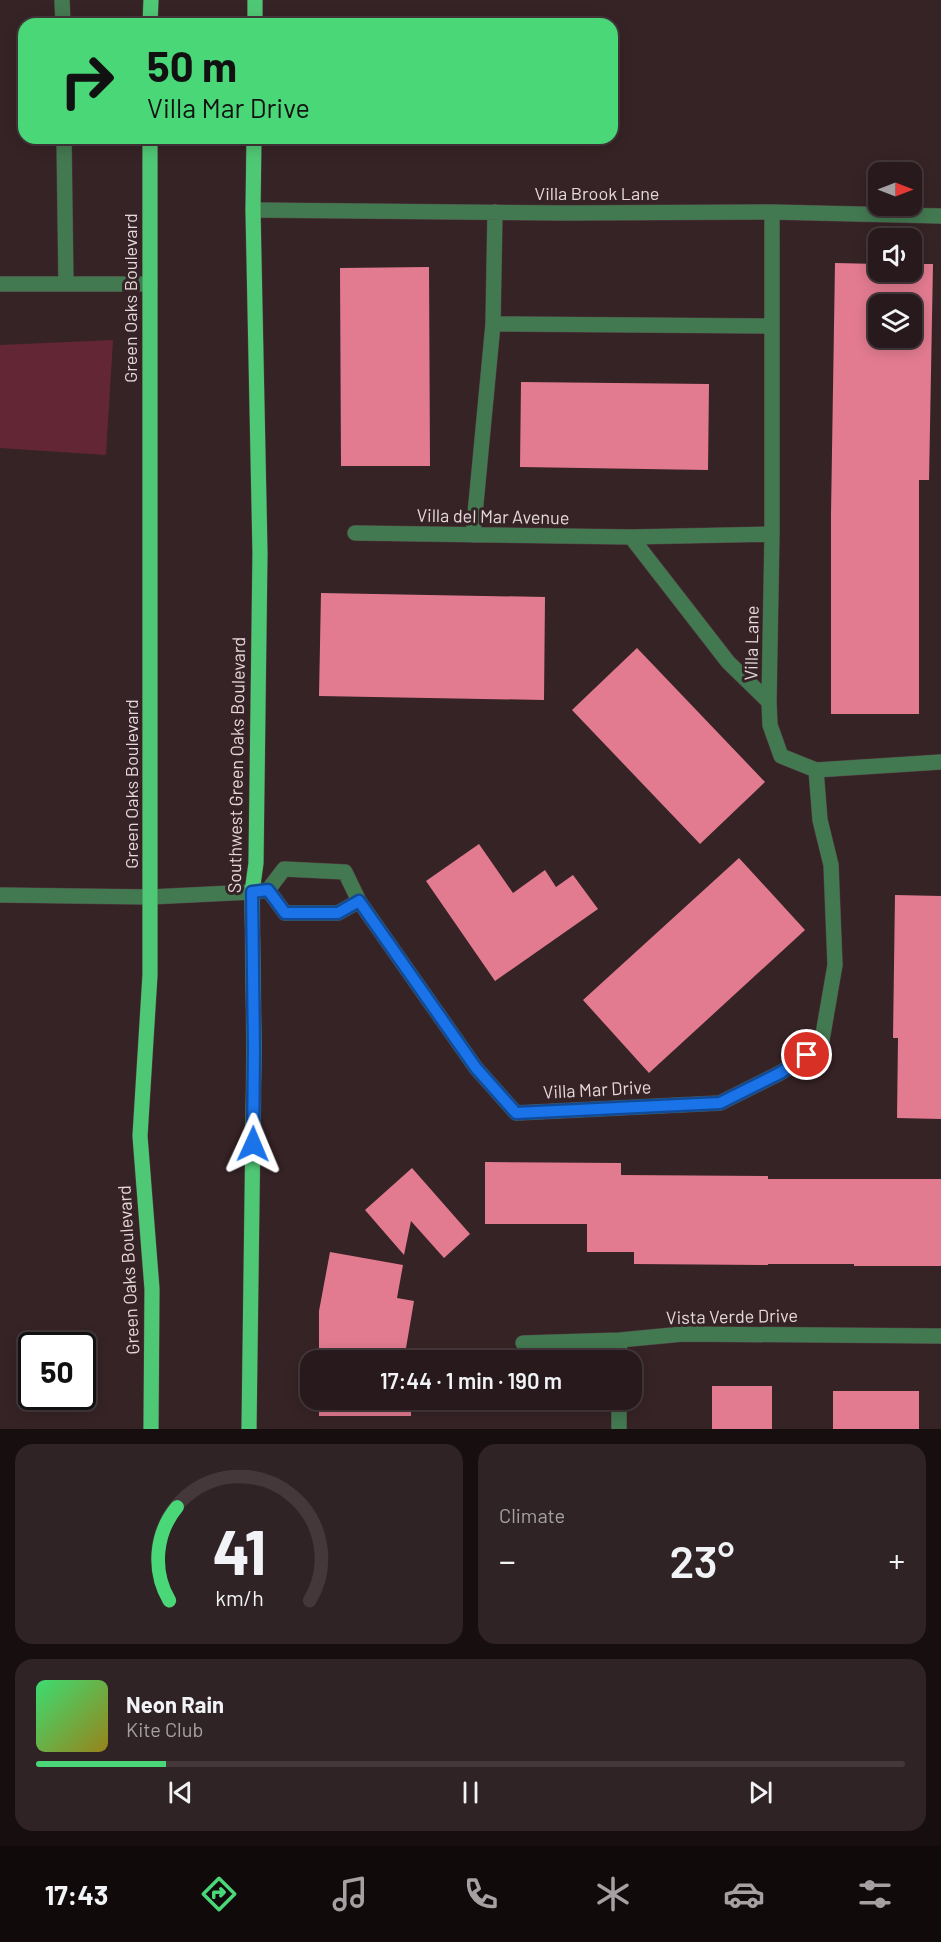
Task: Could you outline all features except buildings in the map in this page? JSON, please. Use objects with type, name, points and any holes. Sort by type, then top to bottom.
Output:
[{"type":"main road","points":[[150,18],[151,0]]},
{"type":"main road","points":[[255,0],[255,18]]},
{"type":"main road","name":"Green Oaks Boulevard","points":[[150,144],[150,975],[140,1136],[152,1289],[151,1429]]},
{"type":"main road","name":"Southwest Green Oaks Boulevard","points":[[249,1429],[254,1049],[252,892],[256,863],[260,553],[253,210],[254,144]]},
{"type":"street","points":[[62,0],[63,18]]},
{"type":"street","points":[[64,144],[66,284]]},
{"type":"street","name":"Villa Brook Lane","points":[[253,210],[772,212],[941,216]]},
{"type":"street","points":[[473,535],[493,324],[495,212]]},
{"type":"street","name":"Villa Lane","points":[[772,212],[770,725],[781,756],[816,770]]},
{"type":"street","points":[[0,284],[150,284]]},
{"type":"street","points":[[493,324],[772,326]]},
{"type":"street","name":"Villa del Mar Avenue","points":[[355,533],[631,537],[772,534]]},
{"type":"street","points":[[631,537],[728,662],[769,702]]},
{"type":"street","points":[[816,770],[941,762]]},
{"type":"street","name":"Villa Mar Drive","points":[[268,890],[284,869],[345,872],[359,901],[476,1068],[516,1113],[720,1103],[780,1073],[821,1046],[835,964],[831,866],[820,820],[816,770]]},
{"type":"street","points":[[0,896],[150,897],[268,890],[285,913],[338,913],[359,901]]},
{"type":"street","name":"Vista Verde Drive","points":[[523,1343],[620,1340],[683,1334],[941,1335]]},
{"type":"street","points":[[620,1340],[620,1350]]},
{"type":"street","points":[[619,1410],[619,1429]]},
{"type":"shaded area","points":[[113,340],[106,455],[0,448],[0,345]]},
{"type":"route","points":[[253,1144],[252,892],[268,890],[285,913],[338,913],[359,901],[476,1068],[516,1113],[720,1103],[780,1073],[807,1055]]}]
